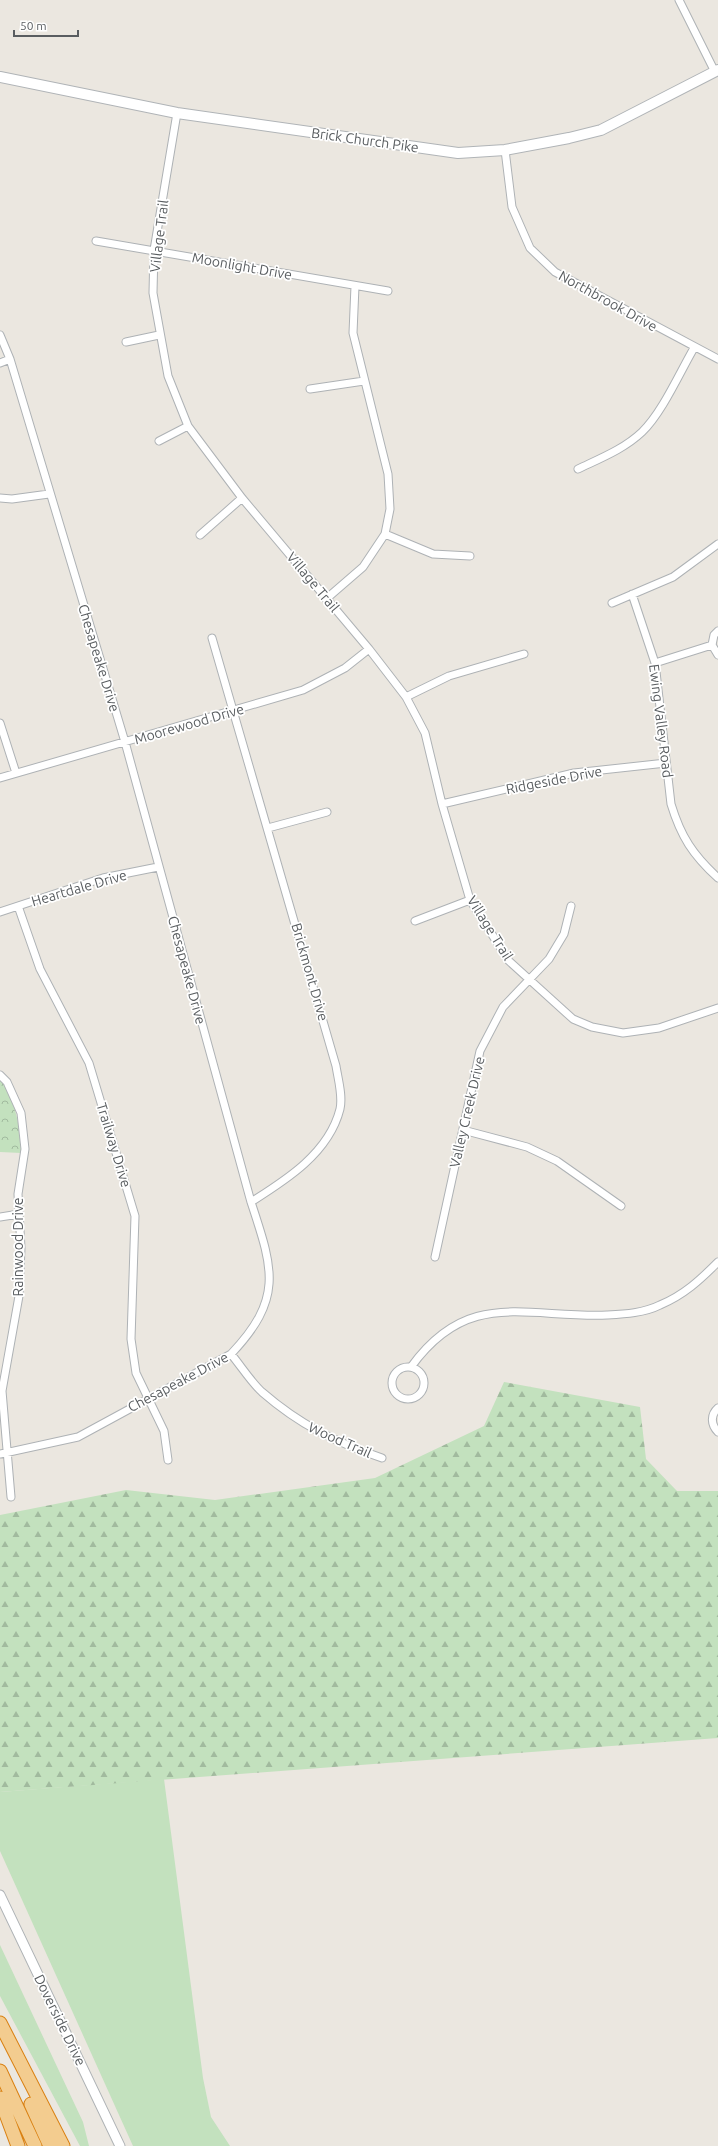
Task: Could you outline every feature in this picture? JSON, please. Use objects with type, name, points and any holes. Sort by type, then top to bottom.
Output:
[{"type":"highway","points":[[0,2023],[63,2146]]},
{"type":"highway","points":[[0,2037],[50,2146]]},
{"type":"highway","points":[[0,2071],[35,2146]]},
{"type":"highway","points":[[0,2098],[18,2146]]},
{"type":"main road","name":"Brick Church Pike","points":[[0,77],[177,113],[458,153],[504,150],[570,138],[601,130],[717,71]]},
{"type":"street","points":[[679,0],[717,71]]},
{"type":"street","name":"Village Trail","points":[[177,113],[154,250],[153,293],[159,335],[168,376],[188,426],[242,498],[369,649],[406,698],[425,734],[442,804],[470,900],[508,961],[573,1019],[592,1027],[623,1033],[659,1028],[718,1008]]},
{"type":"street","name":"Northbrook Drive","points":[[504,150],[512,207],[530,248],[555,272],[694,348],[718,359]]},
{"type":"street","name":"Moonlight Drive","points":[[96,241],[388,291]]},
{"type":"street","points":[[326,599],[363,567],[385,534],[390,509],[388,474],[353,333],[355,286]]},
{"type":"street","name":"Chesapeake Drive","points":[[0,335],[10,359],[49,494],[125,742],[251,1202],[268,1254],[271,1274],[264,1306],[258,1322],[250,1335],[231,1354],[147,1398],[78,1437],[3,1453]]},
{"type":"street","points":[[126,342],[159,335]]},
{"type":"street","points":[[578,469],[611,454],[644,431],[665,400],[694,348]]},
{"type":"street","points":[[0,363],[10,359]]},
{"type":"street","points":[[310,389],[364,380]]},
{"type":"street","points":[[159,441],[188,426]]},
{"type":"street","points":[[0,498],[12,499],[49,494]]},
{"type":"street","points":[[200,535],[242,498]]},
{"type":"street","points":[[385,534],[433,554],[470,556]]},
{"type":"street","points":[[612,603],[673,577],[718,544]]},
{"type":"street","name":"Ewing Valley Road","points":[[632,594],[655,663],[671,804],[685,841],[699,861],[718,878]]},
{"type":"street","points":[[718,631],[714,636],[712,645],[718,655]]},
{"type":"street","name":"Brickmont Drive","points":[[212,638],[336,1066],[340,1108],[332,1128],[315,1152],[292,1176],[251,1202]]},
{"type":"street","points":[[655,663],[712,645]]},
{"type":"street","name":"Moorewood Drive","points":[[0,778],[303,690],[345,668],[369,649]]},
{"type":"street","points":[[406,698],[449,676],[524,654]]},
{"type":"street","points":[[0,723],[16,773]]},
{"type":"street","name":"Ridgeside Drive","points":[[442,804],[574,773],[666,763]]},
{"type":"street","points":[[268,828],[327,812]]},
{"type":"street","name":"Heartdale Drive","points":[[0,912],[103,878],[158,867]]},
{"type":"street","points":[[415,921],[470,900]]},
{"type":"street","name":"Trailway Drive","points":[[18,906],[40,969],[90,1063],[135,1216],[131,1339],[136,1373],[164,1431],[168,1460]]},
{"type":"street","name":"Valley Creek Drive","points":[[435,1257],[480,1051],[503,1007],[548,958],[564,934],[571,906]]},
{"type":"street","name":"Rainwood Drive","points":[[0,1074],[7,1082],[21,1113],[25,1149],[18,1194],[21,1248],[19,1296],[2,1391],[3,1453],[11,1497]]},
{"type":"street","points":[[462,1130],[527,1147],[557,1161],[621,1206]]},
{"type":"street","points":[[0,1217],[19,1214]]},
{"type":"street","points":[[411,1367],[420,1372],[424,1382],[424,1388],[418,1396],[413,1399],[403,1399],[394,1392],[392,1382],[396,1372],[406,1367],[411,1367],[434,1339],[452,1326],[471,1318],[498,1312],[526,1311],[593,1315],[629,1314],[659,1306],[684,1294],[718,1262]]},
{"type":"street","name":"Wood Trail","points":[[231,1354],[261,1391],[307,1427],[352,1448],[382,1458]]},
{"type":"street","points":[[718,1408],[712,1419],[718,1432]]},
{"type":"street","name":"Doverside Drive","points":[[0,1895],[120,2146]]},
{"type":"green space","points":[[0,1079],[10,1096],[16,1114],[20,1133],[21,1153],[0,1152]]},
{"type":"green space","points":[[504,1382],[640,1407],[646,1459],[677,1491],[718,1491],[718,1738],[0,1792],[0,1515],[126,1490],[215,1500],[375,1478],[484,1426]]},
{"type":"green space","points":[[164,1779],[203,2078],[211,2117],[230,2146],[133,2146],[0,1851],[0,1792]]},
{"type":"green space","points":[[0,1945],[83,2122],[89,2146],[80,2146],[0,1996]]}]
